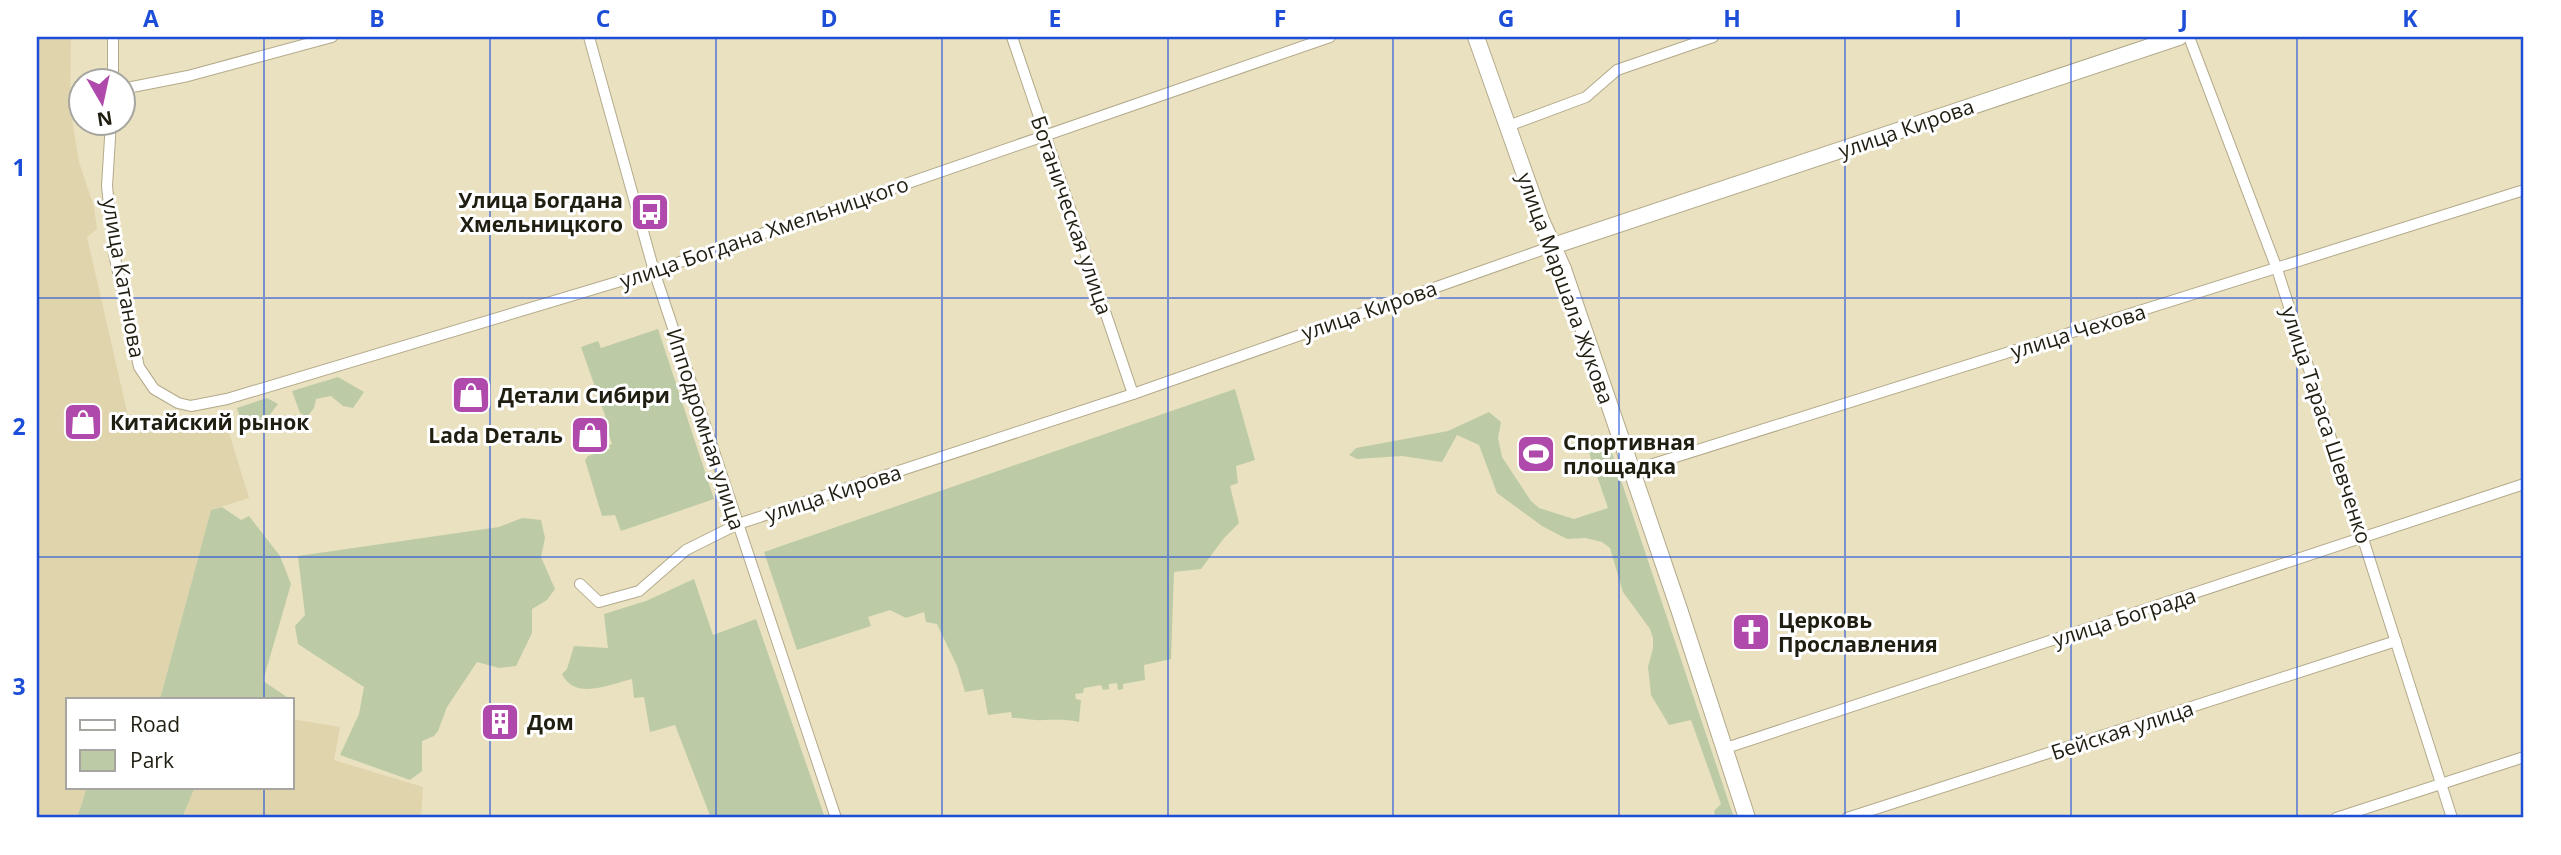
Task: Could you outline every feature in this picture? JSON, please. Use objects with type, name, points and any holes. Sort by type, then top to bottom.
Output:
[{"type":"main road","name":"улица Маршала Жукова","points":[[1476,37],[1563,269],[1747,818]]},
{"type":"main road","name":"улица Кирова","points":[[1553,246],[2179,37]]},
{"type":"street","points":[[113,37],[113,66]]},
{"type":"street","points":[[136,86],[188,76],[332,37]]},
{"type":"street","name":"Ипподромная улица","points":[[589,37],[654,271],[836,818]]},
{"type":"street","name":"Ботаническая улица","points":[[1012,37],[1133,394]]},
{"type":"street","name":"улица Богдана Хмельницкого","points":[[191,406],[239,395],[654,271],[1330,37]]},
{"type":"street","points":[[1508,126],[1586,97],[1617,70],[1713,37]]},
{"type":"street","name":"улица Тараса Шевченко","points":[[2189,37],[2277,269],[2452,818]]},
{"type":"street","name":"улица Катанова","points":[[110,136],[107,186],[114,254],[139,367],[154,389],[178,403],[191,406]]},
{"type":"street","name":"улица Чехова","points":[[1631,471],[2524,190]]},
{"type":"street","name":"улица Кирова","points":[[580,584],[599,602],[639,591],[686,550],[738,524],[1133,394],[1553,246]]},
{"type":"street","name":"улица Бограда","points":[[1723,749],[2524,484]]},
{"type":"street","name":"Бейская улица","points":[[1847,818],[2396,641]]},
{"type":"street","points":[[2336,818],[2524,757]]},
{"type":"shaded area","name":"Китайский рынок","points":[[37,37],[71,37],[71,66],[66,66],[66,136],[75,136],[79,162],[94,207],[97,229],[87,237],[131,429],[224,416],[249,498],[211,510],[160,698],[66,698],[66,788],[87,788],[77,818],[37,818]]},
{"type":"shaded area","points":[[294,719],[340,727],[334,760],[423,787],[421,818],[182,818],[195,788],[294,788]]},
{"type":"green space","points":[[658,329],[714,499],[621,531],[615,515],[602,516],[585,460],[588,456],[610,449],[609,445],[612,444],[606,426],[608,424],[581,347],[598,341],[601,348]]},
{"type":"green space","points":[[338,377],[364,392],[353,408],[343,406],[331,396],[316,399],[314,408],[307,417],[300,413],[292,391]]},
{"type":"green space","points":[[1235,389],[1255,460],[1236,466],[1238,483],[1230,486],[1239,523],[1201,569],[1174,572],[1171,659],[1144,665],[1145,680],[1123,684],[1123,689],[1118,690],[1117,683],[1109,684],[1109,689],[1103,690],[1101,685],[1084,688],[1083,693],[1075,694],[1076,699],[1081,700],[1079,722],[1012,718],[1011,712],[988,715],[983,689],[965,692],[957,666],[937,624],[926,622],[924,612],[906,618],[890,610],[868,617],[871,626],[797,650],[764,552]]},
{"type":"green space","points":[[267,398],[278,404],[268,417],[254,428],[242,425],[237,408]]},
{"type":"green space","points":[[1489,412],[1501,422],[1498,438],[1502,457],[1531,501],[1539,508],[1574,519],[1608,508],[1587,447],[1592,435],[1601,438],[1611,450],[1734,818],[1716,818],[1714,811],[1721,804],[1691,720],[1669,725],[1651,695],[1648,667],[1653,638],[1650,629],[1623,592],[1610,548],[1602,542],[1585,538],[1567,539],[1542,526],[1497,493],[1479,445],[1457,435],[1442,462],[1402,456],[1357,459],[1349,455],[1356,448],[1448,431]]},
{"type":"green space","points":[[222,507],[241,520],[249,516],[280,556],[291,584],[263,681],[288,698],[160,698],[211,510]]},
{"type":"green space","points":[[522,518],[541,520],[545,538],[541,557],[555,589],[547,600],[532,609],[532,633],[516,666],[499,668],[477,662],[447,707],[438,731],[434,736],[422,741],[422,771],[410,780],[340,755],[359,714],[364,687],[298,644],[295,626],[305,615],[298,556],[499,527]]},
{"type":"green space","points":[[694,579],[713,635],[756,619],[825,818],[711,818],[675,725],[650,732],[644,697],[634,698],[632,679],[604,687],[584,689],[575,687],[562,674],[567,669],[574,646],[608,648],[604,614],[646,601]]},
{"type":"green space","points":[[87,788],[195,788],[182,818],[77,818]]},
{"type":"place","name":"Улица Богдана Хмельницкого","points":[[650,212]]},
{"type":"place","name":"Детали Сибири","points":[[471,395]]},
{"type":"place","name":"Китайский рынок","points":[[83,422]]},
{"type":"place","name":"Lada Dеталь","points":[[590,435]]},
{"type":"place","name":"Спортивная площадка","points":[[1536,454]]},
{"type":"place","name":"Церковь Прославления","points":[[1751,632]]},
{"type":"place","name":"Дом","points":[[500,722]]}]
